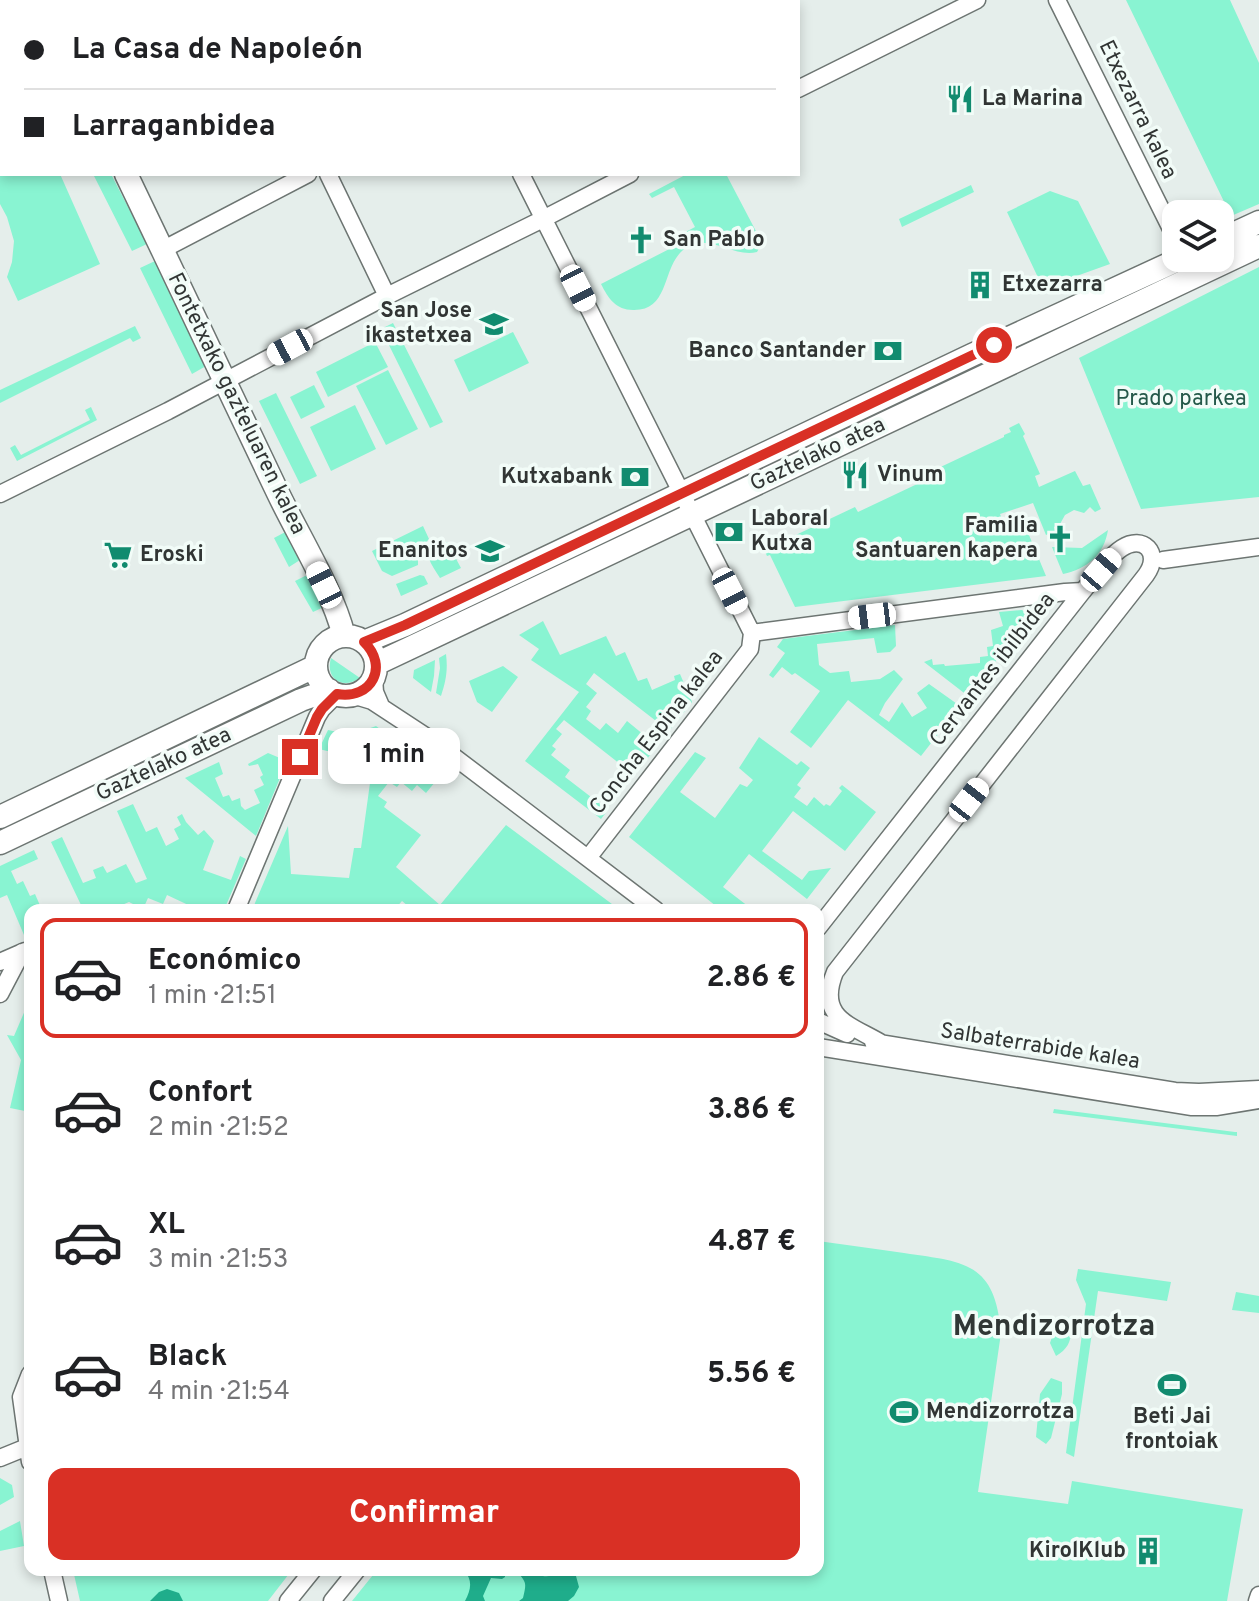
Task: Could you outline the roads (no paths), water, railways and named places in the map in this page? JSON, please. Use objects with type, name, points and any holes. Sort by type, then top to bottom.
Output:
[{"type":"main road","name":"Fontetxako gazteluaren kalea","points":[[127,176],[279,495],[354,639]]},
{"type":"main road","points":[[1234,234],[1259,222]]},
{"type":"main road","name":"Gaztelako atea","points":[[375,671],[692,515],[1259,246]]},
{"type":"main road","name":"Gaztelako atea","points":[[354,639],[405,625],[1162,267]]},
{"type":"main road","points":[[354,639],[375,655],[375,671],[363,690],[340,693],[320,680],[316,666],[322,648],[332,640],[354,639]]},
{"type":"main road","name":"Gaztelako atea","points":[[0,817],[316,666]]},
{"type":"main road","name":"Gaztelako atea","points":[[0,843],[301,700],[340,693]]},
{"type":"street","points":[[800,88],[977,0]]},
{"type":"street","name":"Etxezarra kalea","points":[[1057,0],[1162,211]]},
{"type":"street","points":[[162,250],[304,176]]},
{"type":"street","points":[[329,176],[387,296]]},
{"type":"street","points":[[522,176],[752,633],[1083,591]]},
{"type":"street","points":[[0,494],[626,176]]},
{"type":"street","name":"Cervantes ibilbidea","points":[[824,920],[1083,591],[1120,549],[1135,543],[1150,550],[1153,566],[833,977],[830,1001],[835,1015],[883,1044]]},
{"type":"street","points":[[1163,560],[1259,547]]},
{"type":"street","name":"Concha Espina kalea","points":[[588,858],[750,649],[752,633]]},
{"type":"street","points":[[375,671],[375,692],[381,706]]},
{"type":"street","points":[[239,904],[317,717],[340,693],[363,697],[381,706],[451,754],[648,904]]},
{"type":"street","points":[[0,962],[24,952]]},
{"type":"street","points":[[0,994],[24,954]]},
{"type":"street","name":"Salbaterrabide kalea","points":[[824,1024],[883,1044],[1175,1091],[1259,1089]]},
{"type":"street","name":"Salbaterrabide kalea","points":[[824,1048],[1192,1107],[1216,1107],[1259,1100]]},
{"type":"street","points":[[24,1389],[21,1397],[24,1422]]},
{"type":"street","points":[[0,1458],[24,1455]]},
{"type":"street","points":[[53,1576],[59,1601]]},
{"type":"street","points":[[288,1601],[308,1576]]},
{"type":"street","points":[[332,1601],[352,1576]]},
{"type":"street","points":[[1257,1601],[1259,1595]]},
{"type":"place","name":"La Marina","points":[[960,99]]},
{"type":"place","name":"San Pablo","points":[[641,240]]},
{"type":"place","name":"Etxezarra","points":[[980,285]]},
{"type":"place","name":"San Jose ikastetxea","points":[[494,324]]},
{"type":"place","name":"Banco Santander","points":[[888,351]]},
{"type":"place","name":"Vinum","points":[[855,475]]},
{"type":"place","name":"Kutxabank","points":[[635,477]]},
{"type":"place","name":"Laboral Kutxa","points":[[729,532]]},
{"type":"place","name":"Familia Santuaren kapera","points":[[1060,539]]},
{"type":"place","name":"Enanitos","points":[[490,551]]},
{"type":"place","name":"Eroski","points":[[118,555]]},
{"type":"place","name":"Beti Jai frontoiak","points":[[1172,1385]]},
{"type":"place","name":"Mendizorrotza","points":[[904,1412]]},
{"type":"place","name":"KirolKlub","points":[[1148,1551]]},
{"type":"district","name":"Mendizorrotza","points":[[1054,1327]]},
{"type":"park label","name":"Prado parkea","points":[[1181,399]]}]
